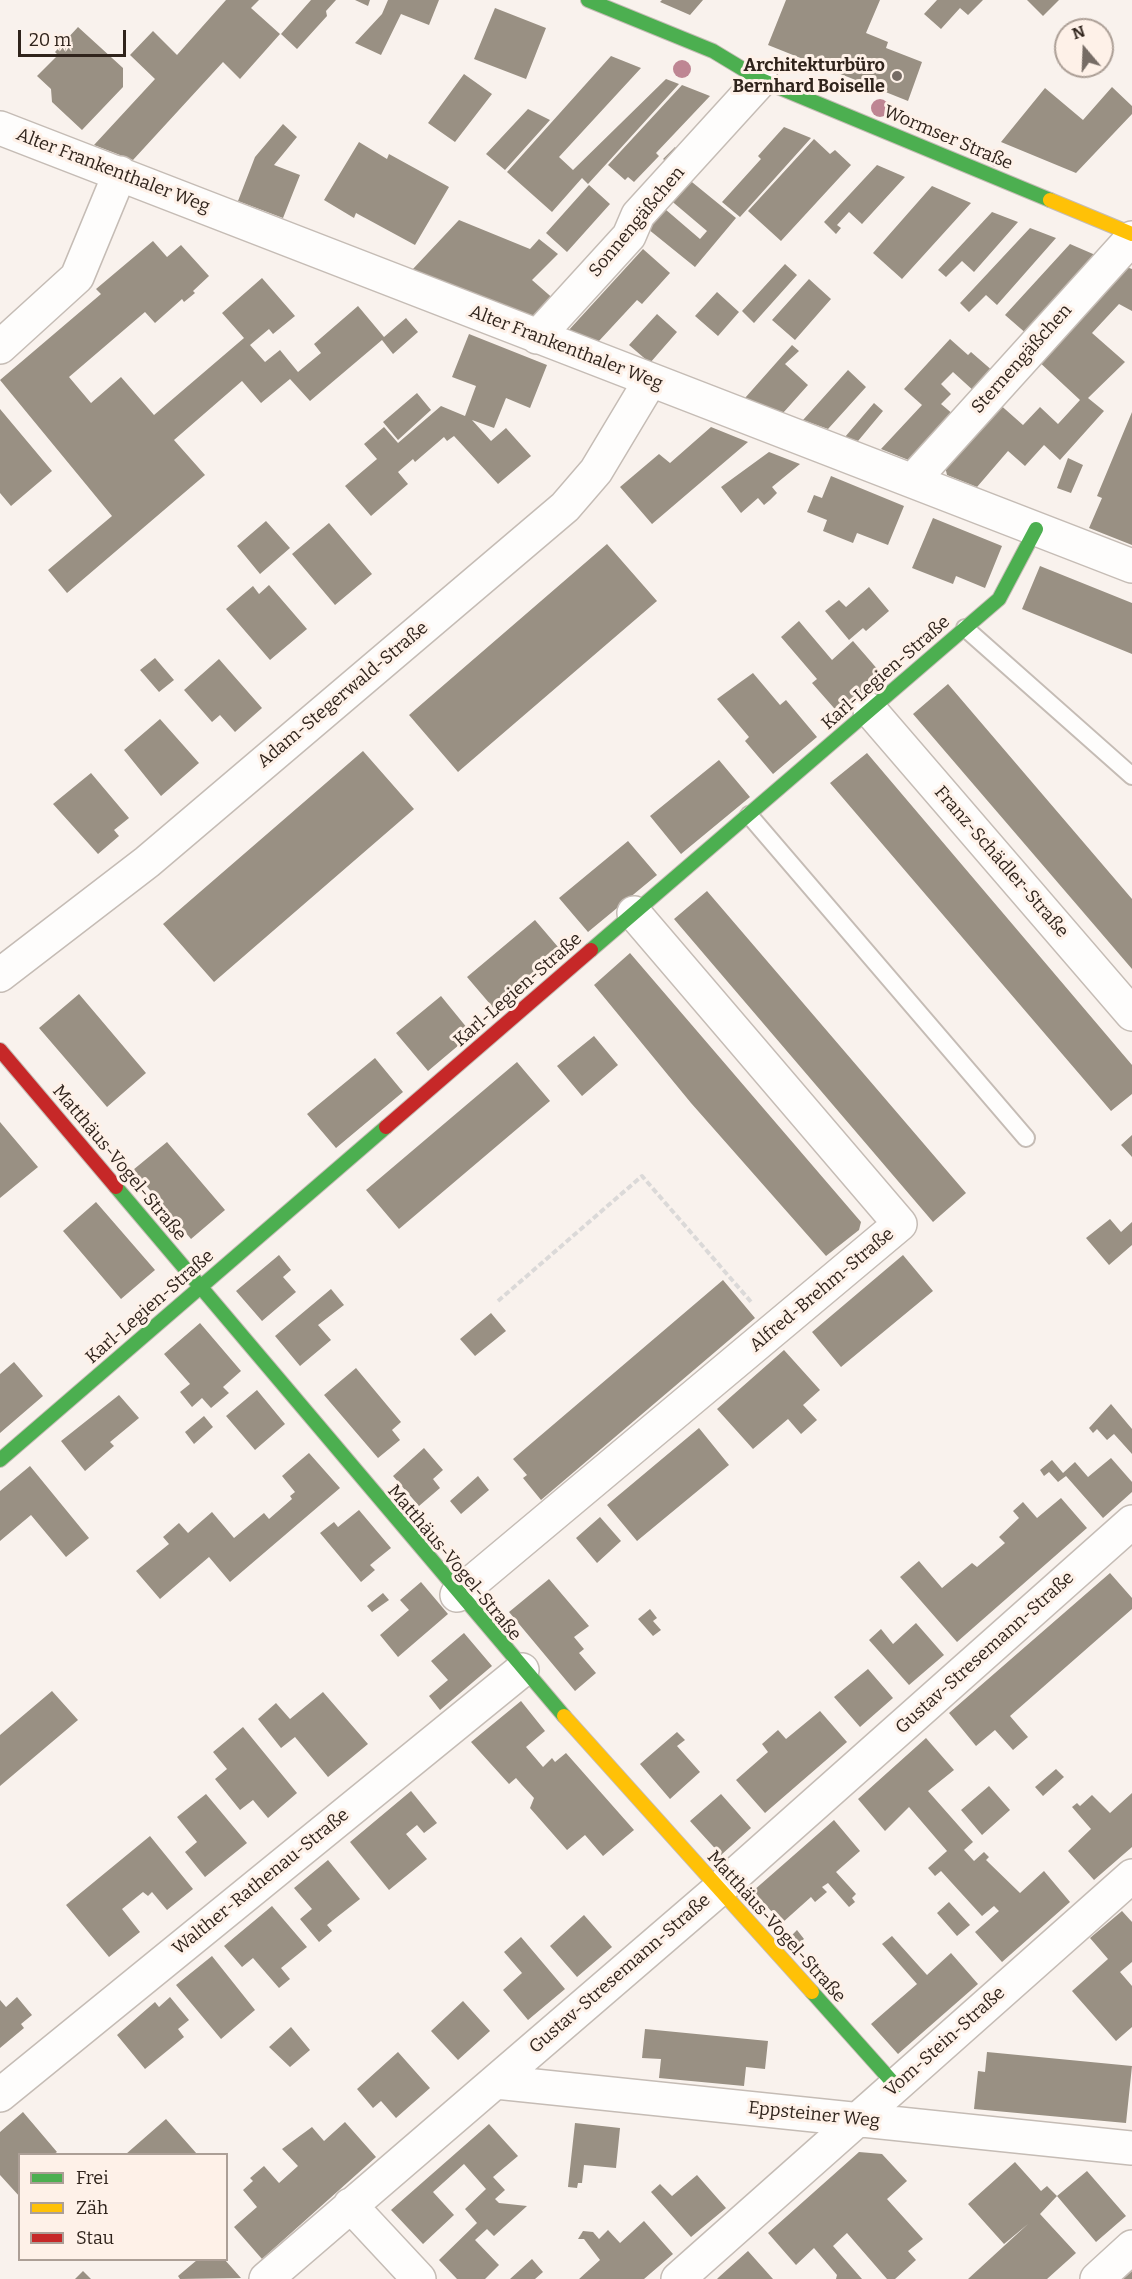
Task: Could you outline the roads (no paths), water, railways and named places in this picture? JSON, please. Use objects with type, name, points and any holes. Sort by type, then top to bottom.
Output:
[{"type":"street","name":"Wormser Straße","points":[[588,0],[713,51],[761,80],[1132,236]]},
{"type":"street","name":"Sonnengäßchen","points":[[537,337],[629,236],[638,215],[761,80]]},
{"type":"street","name":"Alter Frankenthaler Weg","points":[[0,128],[1132,566]]},
{"type":"street","points":[[0,347],[77,277],[120,173]]},
{"type":"street","name":"Sternengäßchen","points":[[913,480],[1132,236]]},
{"type":"street","name":"Adam-Stegerwald-Straße","points":[[0,975],[147,862],[564,507],[601,463],[650,381]]},
{"type":"street","name":"Karl-Legien-Straße","points":[[0,1460],[999,599],[1036,529]]},
{"type":"street","name":"Franz-Schädler-Straße","points":[[870,710],[1132,1014]]},
{"type":"street","name":"Alfred-Brehm-Straße","points":[[457,1595],[900,1224],[634,913]]},
{"type":"street","name":"Matthäus-Vogel-Straße","points":[[0,1050],[457,1595],[718,1890],[896,2086]]},
{"type":"street","name":"Gustav-Stresemann-Straße","points":[[266,2279],[718,1890],[1132,1522]]},
{"type":"street","name":"Walther-Rathenau-Straße","points":[[0,2095],[522,1670]]},
{"type":"street","name":"Vom-Stein-Straße","points":[[678,2279],[1132,1876]]},
{"type":"street","name":"Eppsteiner Weg","points":[[496,2082],[1132,2148]]},
{"type":"street","points":[[350,2205],[419,2279]]},
{"type":"street","points":[[1097,2279],[1132,2247]]},
{"type":"lane","points":[[965,628],[1132,776]]},
{"type":"lane","points":[[749,815],[1026,1138]]},
{"type":"place","name":"Architekturbüro Bernhard Boiselle","points":[[897,76]]}]
